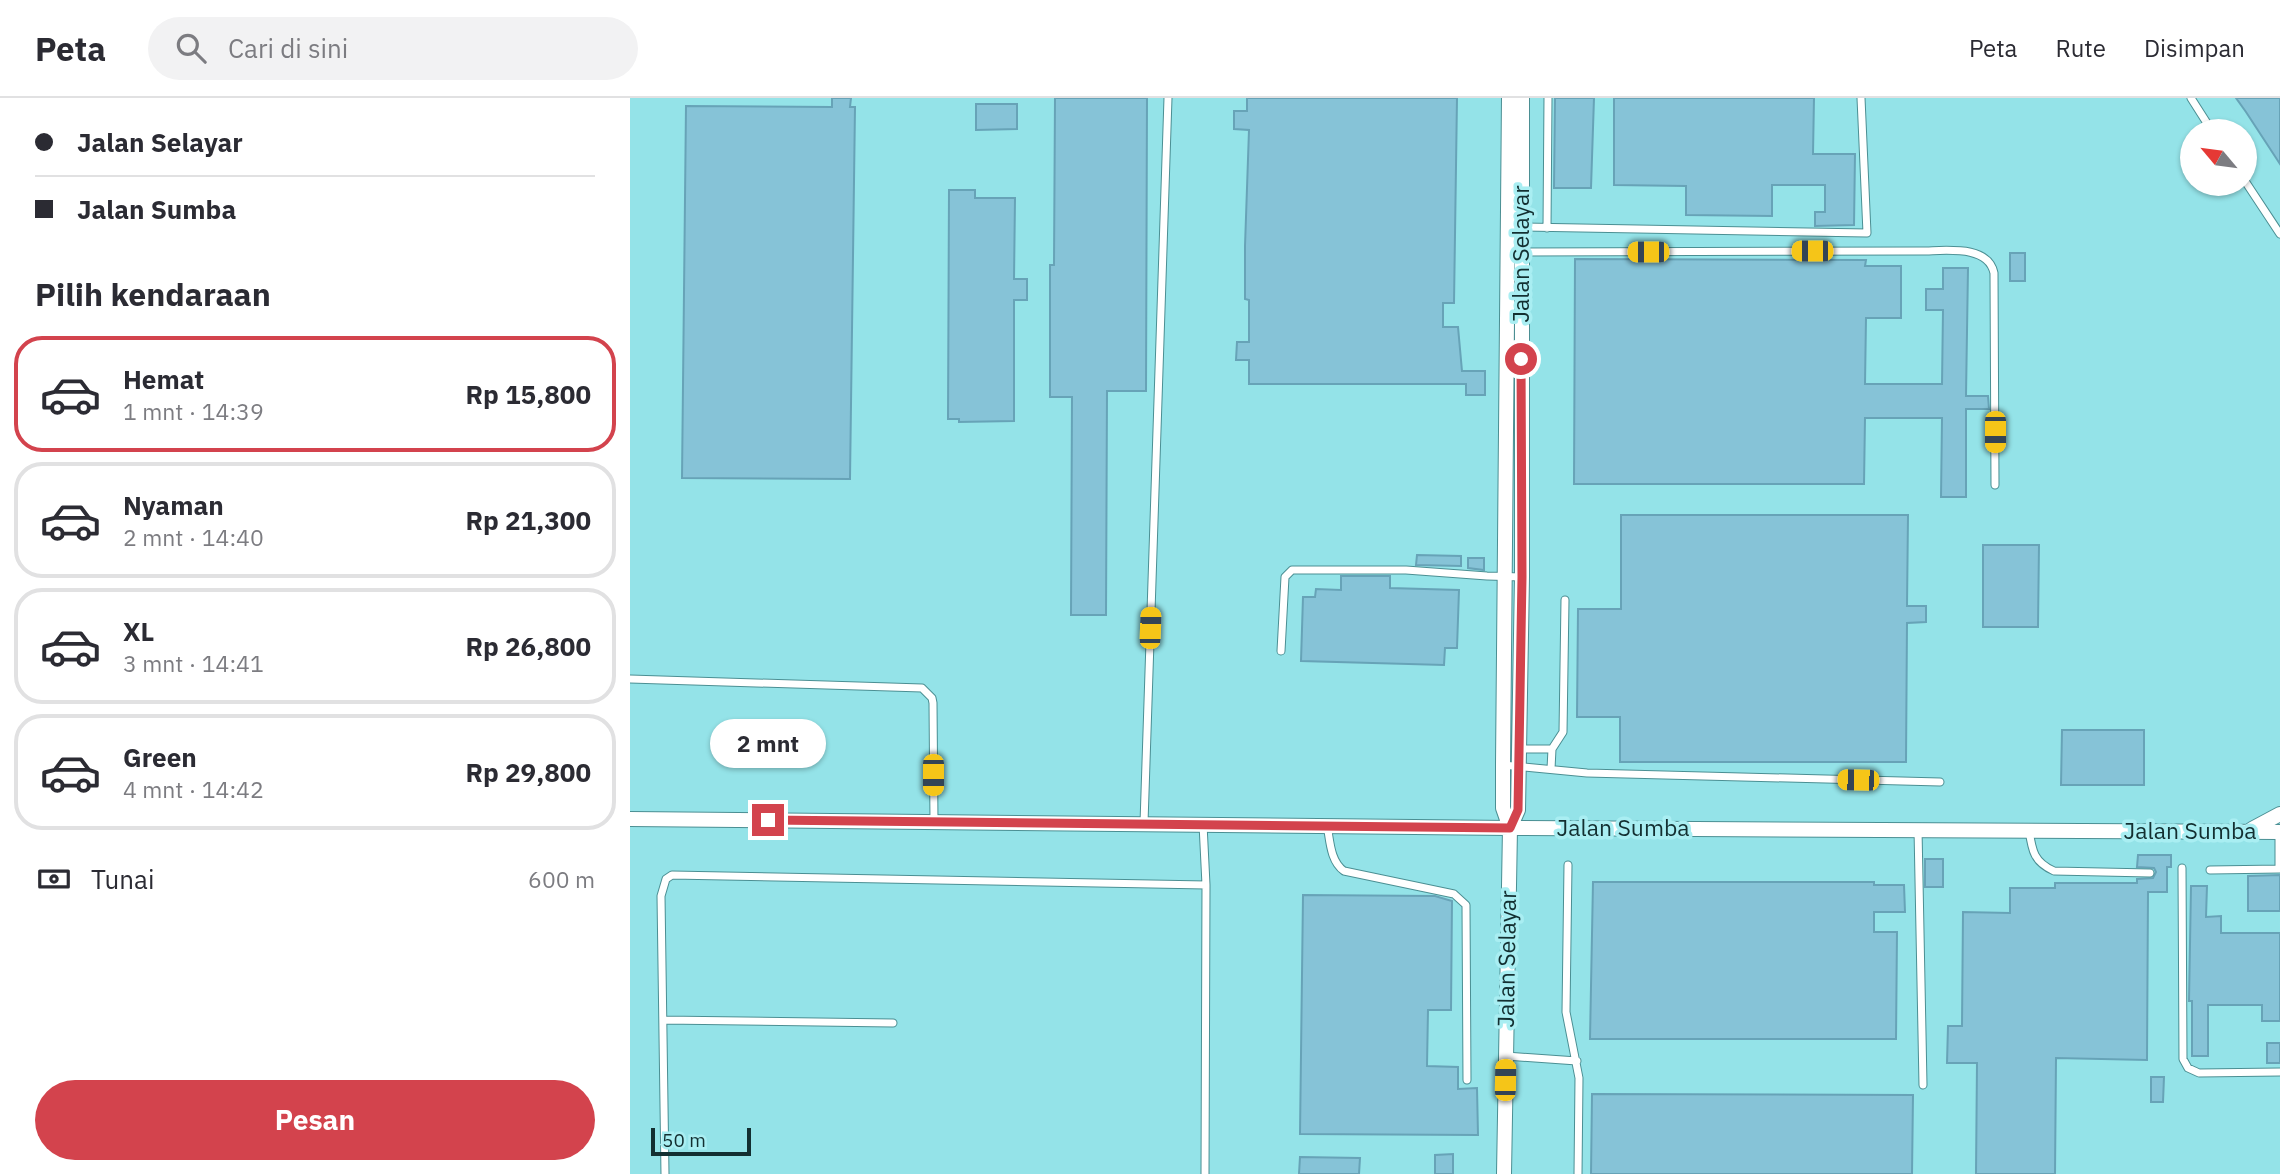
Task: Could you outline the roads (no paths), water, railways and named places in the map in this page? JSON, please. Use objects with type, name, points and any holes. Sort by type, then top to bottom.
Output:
[{"type":"street","name":"Jalan Selayar","points":[[1504,1174],[1510,828],[1518,810],[1511,766],[1505,577],[1506,481],[1514,358],[1515,252],[1515,163],[1509,98]]},
{"type":"street","name":"Jalan Selayar","points":[[1515,163],[1521,98]]},
{"type":"street","name":"Jalan Selayar","points":[[1511,766],[1519,749],[1522,577],[1521,482],[1514,358]]},
{"type":"street","points":[[1506,481],[1521,482]]},
{"type":"street","points":[[2248,831],[2280,814]]},
{"type":"street","name":"Jalan Sumba","points":[[630,819],[2279,832]]},
{"type":"lane","points":[[1144,823],[1168,98]]},
{"type":"lane","points":[[1547,228],[1548,98]]},
{"type":"lane","points":[[1515,227],[1867,233],[1861,98]]},
{"type":"lane","points":[[2190,98],[2205,119]]},
{"type":"lane","points":[[2255,196],[2280,234]]},
{"type":"lane","points":[[1515,252],[1921,251],[1974,253],[1985,257],[1993,264],[1994,273],[1995,485]]},
{"type":"lane","points":[[1281,651],[1284,577],[1292,570],[1406,570],[1522,577]]},
{"type":"lane","points":[[1551,769],[1552,749],[1563,733],[1565,600]]},
{"type":"lane","points":[[630,679],[922,688],[932,698],[934,821]]},
{"type":"lane","points":[[1519,749],[1552,749]]},
{"type":"lane","points":[[1511,766],[1587,773],[1940,782]]},
{"type":"lane","points":[[1203,823],[1206,885],[1205,1174]]},
{"type":"lane","points":[[1327,824],[1332,854],[1343,871],[1454,894],[1466,905],[1467,1080]]},
{"type":"lane","points":[[1918,829],[1923,1085]]},
{"type":"lane","points":[[2029,830],[2033,855],[2041,865],[2054,871],[2150,873]]},
{"type":"lane","points":[[2210,870],[2279,869],[2279,832]]},
{"type":"lane","points":[[1568,865],[1566,1013],[1579,1078],[1578,1174]]},
{"type":"lane","points":[[2182,868],[2183,1059],[2188,1068],[2199,1073],[2280,1072]]},
{"type":"lane","points":[[666,1174],[662,896],[666,878],[672,875],[1206,885]]},
{"type":"lane","points":[[663,1020],[893,1023]]},
{"type":"lane","points":[[1506,1056],[1577,1061]]}]
